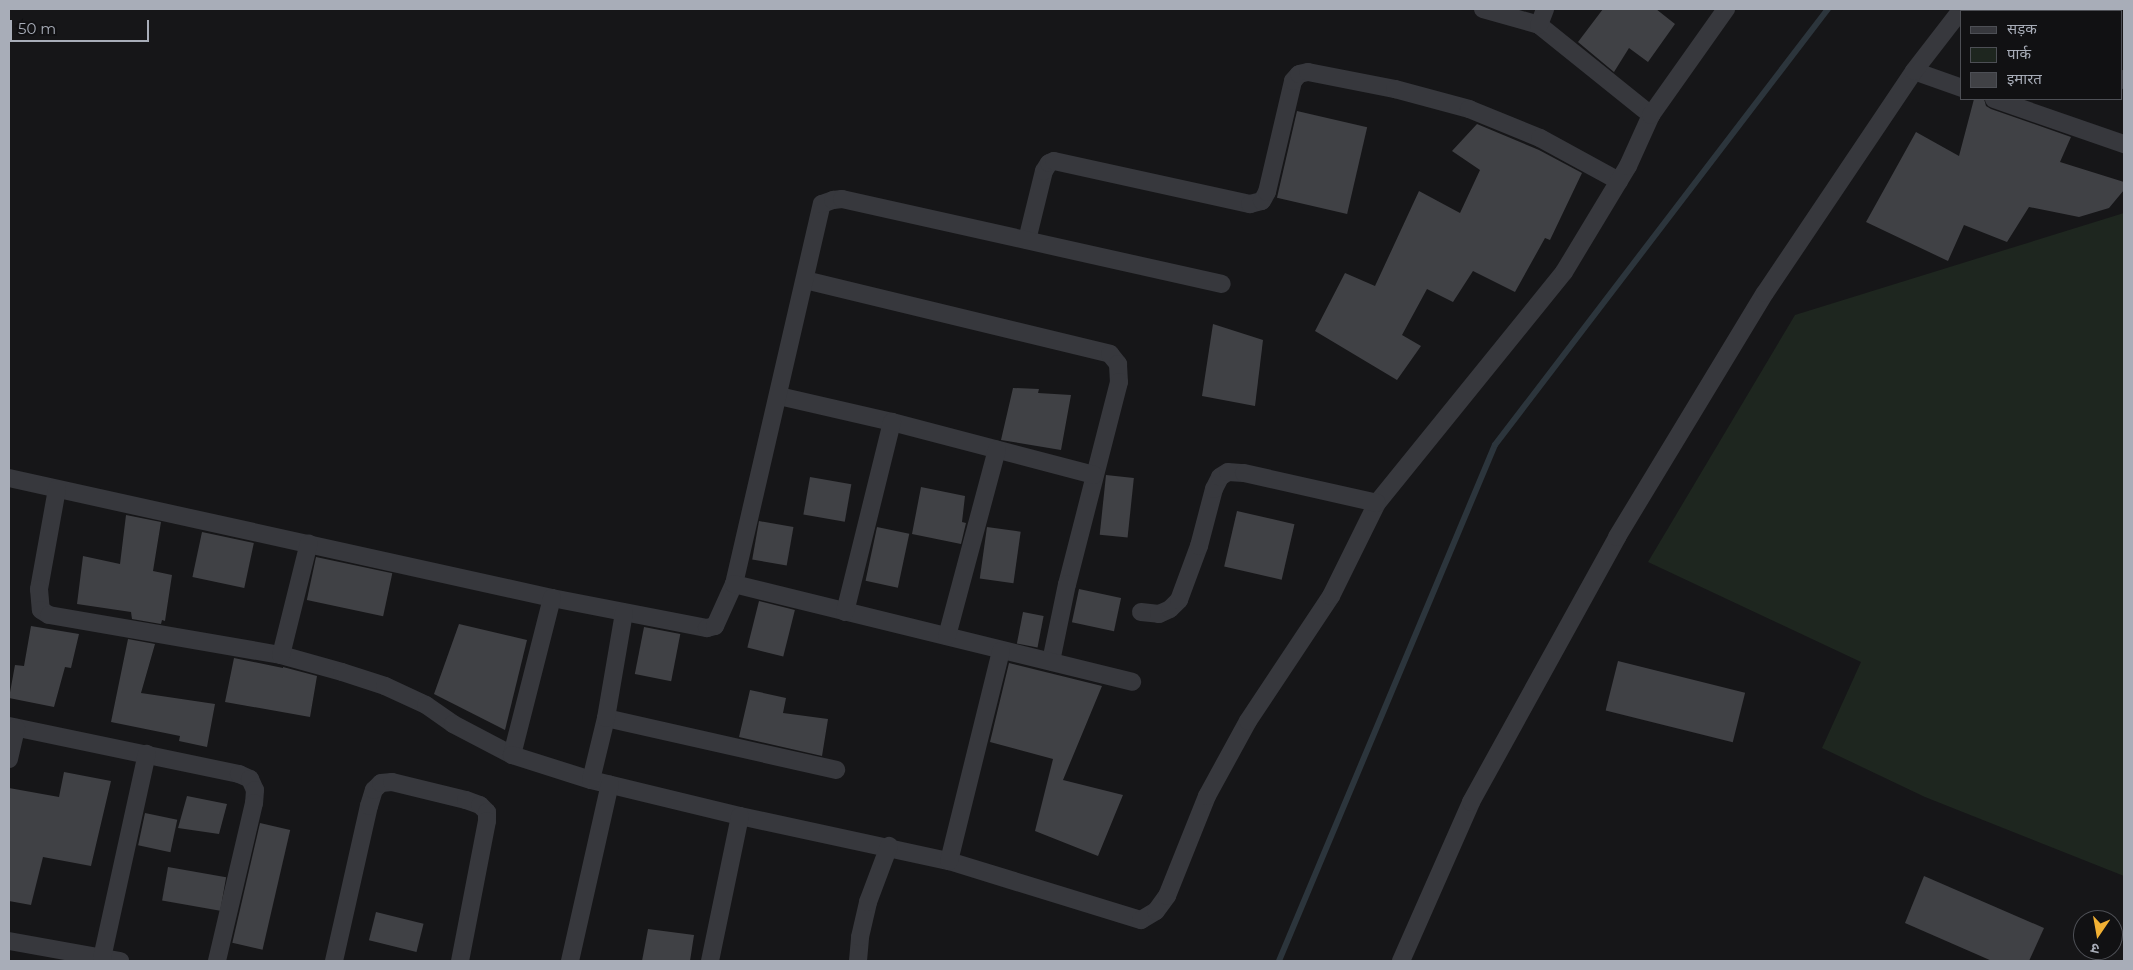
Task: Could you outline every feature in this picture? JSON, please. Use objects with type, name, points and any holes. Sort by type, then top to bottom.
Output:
[{"type":"street","points":[[1483,9],[1542,17],[1651,115]]},
{"type":"street","points":[[57,489],[39,589],[41,610],[56,617],[281,655],[385,686],[426,705],[453,724],[512,755],[591,780],[740,816],[889,846],[949,861],[1141,920],[1156,911],[1167,896],[1207,796],[1248,721],[1330,596],[1377,503],[1564,272],[1628,166],[1651,115],[1726,9]]},
{"type":"street","points":[[1401,961],[1471,802],[1617,537],[1765,293],[1914,71],[1960,12]]},
{"type":"street","points":[[1914,71],[1960,87]]},
{"type":"street","points":[[1027,240],[1044,171],[1049,163],[1054,161],[1250,204],[1262,201],[1267,192],[1293,81],[1298,74],[1308,72],[1395,89],[1469,109],[1540,138],[1619,180]]},
{"type":"street","points":[[1997,100],[2124,144]]},
{"type":"street","points":[[9,478],[552,598],[707,628],[716,626],[734,584],[822,204],[842,199],[1222,284]]},
{"type":"street","points":[[805,280],[1110,354],[1118,364],[1119,382],[1067,584],[1051,661]]},
{"type":"street","points":[[779,396],[892,422],[1094,475]]},
{"type":"street","points":[[845,612],[892,422]]},
{"type":"street","points":[[947,636],[997,450]]},
{"type":"street","points":[[1141,612],[1159,614],[1170,609],[1179,600],[1199,546],[1214,489],[1220,477],[1228,472],[1244,473],[1377,503]]},
{"type":"street","points":[[281,655],[309,543]]},
{"type":"street","points":[[734,584],[1132,682]]},
{"type":"street","points":[[512,755],[552,598]]},
{"type":"street","points":[[591,780],[606,718],[624,613]]},
{"type":"street","points":[[949,861],[1001,651]]},
{"type":"street","points":[[606,718],[836,770]]},
{"type":"street","points":[[9,759],[12,727],[239,774],[250,779],[255,790],[254,804],[217,961]]},
{"type":"street","points":[[102,958],[147,754]]},
{"type":"street","points":[[334,961],[374,790],[380,783],[392,782],[466,800],[480,805],[487,812],[487,821],[460,961]]},
{"type":"street","points":[[570,961],[610,784]]},
{"type":"street","points":[[710,961],[740,816]]},
{"type":"street","points":[[858,961],[860,937],[868,902],[889,846]]},
{"type":"street","points":[[9,941],[120,961]]},
{"type":"green space","points":[[2124,213],[2124,876],[1925,797],[1822,748],[1861,662],[1648,562],[1795,315]]},
{"type":"building","points":[[1603,9],[1656,9],[1675,24],[1648,62],[1629,48],[1614,72],[1578,42]]},
{"type":"building","points":[[1974,100],[1984,100],[1986,106],[1991,109],[2071,137],[2060,162],[2124,182],[2124,190],[2109,208],[2079,217],[2029,207],[2007,242],[1964,225],[1948,261],[1866,222],[1916,132],[1959,156]]},
{"type":"building","points":[[1297,111],[1367,127],[1347,214],[1277,198]]},
{"type":"building","points":[[1477,124],[1539,150],[1582,173],[1550,240],[1545,238],[1515,292],[1473,271],[1453,302],[1427,289],[1402,335],[1421,346],[1397,380],[1315,331],[1345,273],[1375,286],[1419,191],[1460,213],[1480,170],[1452,151]]},
{"type":"building","points":[[1213,324],[1263,340],[1255,406],[1202,396]]},
{"type":"building","points":[[1013,388],[1039,389],[1038,393],[1071,395],[1061,450],[1001,440]]},
{"type":"building","points":[[1106,475],[1134,478],[1128,538],[1100,535]]},
{"type":"building","points":[[810,477],[851,484],[845,522],[803,514]]},
{"type":"building","points":[[921,487],[965,496],[962,522],[966,523],[961,544],[912,534]]},
{"type":"building","points":[[1237,511],[1294,524],[1282,580],[1224,567]]},
{"type":"building","points":[[126,515],[161,522],[153,571],[172,575],[165,621],[162,620],[161,624],[132,619],[131,612],[77,604],[83,556],[120,564]]},
{"type":"building","points":[[759,521],[793,527],[787,565],[752,559]]},
{"type":"building","points":[[877,527],[909,534],[898,588],[866,581]]},
{"type":"building","points":[[987,527],[1021,532],[1013,583],[980,578]]},
{"type":"building","points":[[202,532],[254,543],[244,588],[192,577]]},
{"type":"building","points":[[316,557],[392,573],[383,616],[307,600]]},
{"type":"building","points":[[1079,589],[1121,598],[1114,631],[1072,622]]},
{"type":"building","points":[[759,601],[795,610],[783,657],[747,648]]},
{"type":"building","points":[[1023,612],[1044,616],[1038,647],[1017,643]]},
{"type":"building","points":[[459,624],[527,640],[505,730],[434,694]]},
{"type":"building","points":[[31,626],[79,634],[71,668],[65,667],[54,707],[9,698],[15,665],[24,666]]},
{"type":"building","points":[[644,627],[680,634],[671,681],[635,674]]},
{"type":"building","points":[[128,639],[155,644],[141,693],[215,704],[207,747],[179,741],[180,736],[111,722]]},
{"type":"building","points":[[234,658],[283,667],[317,676],[310,717],[225,702]]},
{"type":"building","points":[[1618,661],[1745,693],[1733,742],[1606,710]]},
{"type":"building","points":[[1009,663],[1102,686],[1063,780],[1123,795],[1098,856],[1035,831],[1053,759],[990,742]]},
{"type":"building","points":[[750,690],[786,698],[783,713],[828,719],[822,756],[739,737]]},
{"type":"building","points":[[64,772],[111,781],[91,866],[43,857],[31,905],[9,901],[9,788],[59,797]]},
{"type":"building","points":[[187,796],[227,804],[219,834],[178,828]]},
{"type":"building","points":[[145,813],[177,820],[170,852],[138,845]]},
{"type":"building","points":[[260,823],[290,830],[263,950],[232,943]]},
{"type":"building","points":[[168,867],[226,877],[220,911],[162,900]]},
{"type":"building","points":[[1924,876],[2044,928],[2029,961],[1992,961],[1905,923]]},
{"type":"building","points":[[376,912],[424,924],[417,952],[369,940]]},
{"type":"building","points":[[648,929],[694,935],[690,961],[642,961]]},
{"type":"waterway","points":[[1279,961],[1495,445],[1828,9]]}]
